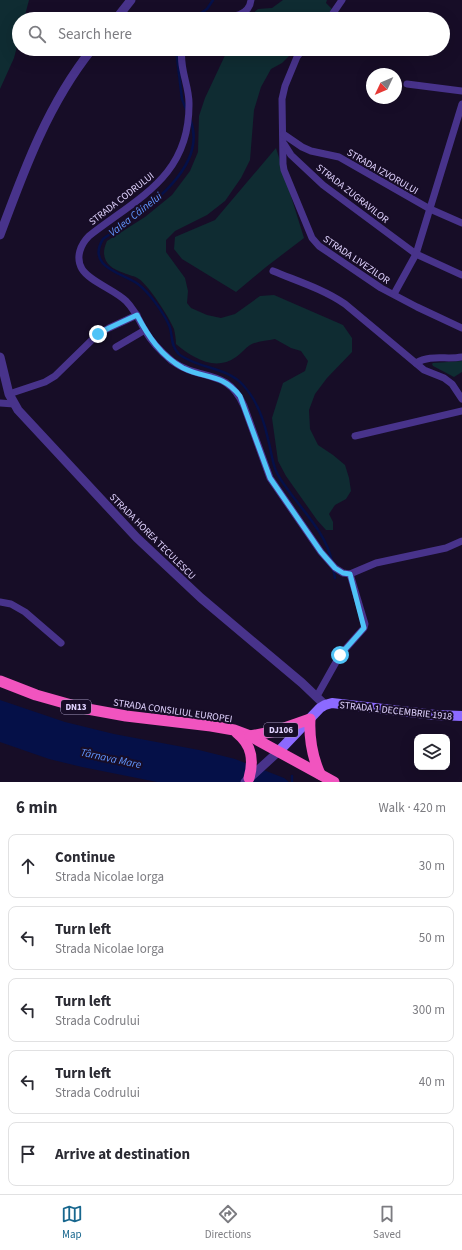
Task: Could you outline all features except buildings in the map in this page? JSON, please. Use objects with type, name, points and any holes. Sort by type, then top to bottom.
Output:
[{"type":"highway","name":"STRADA CONSILIUL EUROPEI","points":[[0,681],[42,697],[82,708],[126,716],[234,730],[250,736],[334,782]]},
{"type":"highway","name":"DJ106","points":[[250,736],[276,731],[310,719],[310,745],[320,774]]},
{"type":"highway","points":[[234,730],[245,741],[252,755],[252,768],[247,780]]},
{"type":"main road","name":"STRADA 1 DECEMBRIE 1918","points":[[279,752],[320,708],[332,703],[415,713],[462,716]]},
{"type":"street","points":[[122,12],[131,0]]},
{"type":"street","points":[[244,12],[251,0]]},
{"type":"street","points":[[334,12],[342,0]]},
{"type":"street","points":[[0,235],[38,136],[60,95],[87,56]]},
{"type":"street","name":"STRADA CODRULUI","points":[[181,56],[190,102],[186,136],[175,163],[164,178],[132,205],[112,218],[84,242],[80,249],[80,263],[86,274],[125,300],[137,315],[145,330],[163,353],[173,362],[184,368],[225,382],[240,396],[270,478],[321,552],[335,568],[343,573],[350,574]]},
{"type":"street","name":"STRADA LIVEZILOR","points":[[298,56],[283,92],[281,108],[283,164],[284,170],[312,238],[316,243],[381,288],[416,307],[462,328]]},
{"type":"street","points":[[407,84],[462,91]]},
{"type":"street","points":[[394,294],[416,254],[462,104]]},
{"type":"street","name":"STRADA IZVORULUI","points":[[282,134],[302,147],[339,157],[430,209],[462,223]]},
{"type":"street","name":"STRADA ZUGRAVILOR","points":[[283,143],[291,155],[323,184],[416,254],[462,275]]},
{"type":"street","points":[[273,271],[324,291],[345,304],[424,370],[444,378],[452,384],[462,399]]},
{"type":"street","points":[[9,394],[45,382],[55,376],[98,334],[137,315]]},
{"type":"street","points":[[116,347],[145,330]]},
{"type":"street","name":"STRADA HOREA TECULESCU","points":[[0,357],[9,394],[14,404],[118,519],[136,538],[201,598],[317,696],[325,705]]},
{"type":"street","points":[[416,363],[422,359],[431,357],[462,357]]},
{"type":"street","points":[[0,403],[14,404]]},
{"type":"street","points":[[355,436],[462,411]]},
{"type":"street","points":[[317,696],[340,655],[364,628],[350,574],[376,563],[446,548],[462,542]]},
{"type":"street","points":[[0,602],[11,604],[25,612],[61,643]]},
{"type":"street","points":[[247,780],[279,752]]},
{"type":"green space","points":[[0,0],[29,0],[26,12],[12,12],[12,56],[15,56],[0,89]]},
{"type":"green space","points":[[283,0],[327,0],[326,3],[332,9],[330,12],[254,12],[258,9],[272,8]]},
{"type":"green space","points":[[225,56],[289,56],[282,63],[271,69],[261,87],[254,110],[250,160],[241,178],[225,201],[207,215],[175,231],[166,240],[166,252],[185,278],[188,291],[187,303],[191,308],[207,315],[221,318],[235,314],[260,296],[274,295],[343,325],[352,338],[352,352],[327,378],[315,394],[309,410],[310,429],[318,445],[345,465],[349,478],[351,491],[346,499],[335,505],[329,514],[333,522],[333,530],[326,530],[317,520],[286,476],[278,461],[272,418],[283,383],[305,371],[308,361],[301,351],[291,348],[275,339],[248,346],[238,356],[220,363],[212,363],[197,358],[176,344],[174,329],[148,288],[137,278],[118,271],[106,262],[104,252],[107,241],[145,217],[172,195],[190,171],[198,152],[199,116],[205,98]]},
{"type":"green space","points":[[276,148],[304,238],[236,292],[182,259],[174,249],[175,237],[215,220]]},
{"type":"green space","points":[[462,361],[462,372],[454,377],[433,366],[432,364],[433,363]]},
{"type":"water","name":"Târnava Mare","points":[[0,700],[65,722],[114,734],[199,750],[235,759],[284,778],[289,782],[157,782],[49,759],[0,742]]},
{"type":"waterway","name":"Valea Câinelui","points":[[202,12],[207,9],[213,0]]},
{"type":"waterway","name":"Valea Câinelui","points":[[177,56],[182,99],[186,109]]},
{"type":"waterway","name":"Valea Câinelui","points":[[190,119],[194,138],[190,156],[181,173],[151,204],[103,239],[99,249],[99,256],[102,263],[108,268],[138,284],[151,297],[169,325],[175,350],[179,354],[192,362],[230,375],[237,379],[248,391],[256,403],[262,417],[276,471],[285,486],[321,534],[326,543],[332,562]]},
{"type":"waterway","name":"Valea Câinelui","points":[[333,568],[335,578]]},
{"type":"waterway","name":"Valea Câinelui","points":[[292,776],[292,782]]},
{"type":"route","points":[[98,334],[137,315],[145,330],[154,342],[173,362],[184,368],[225,382],[240,396],[270,478],[321,552],[335,568],[343,573],[350,574],[364,628],[340,655]]}]
